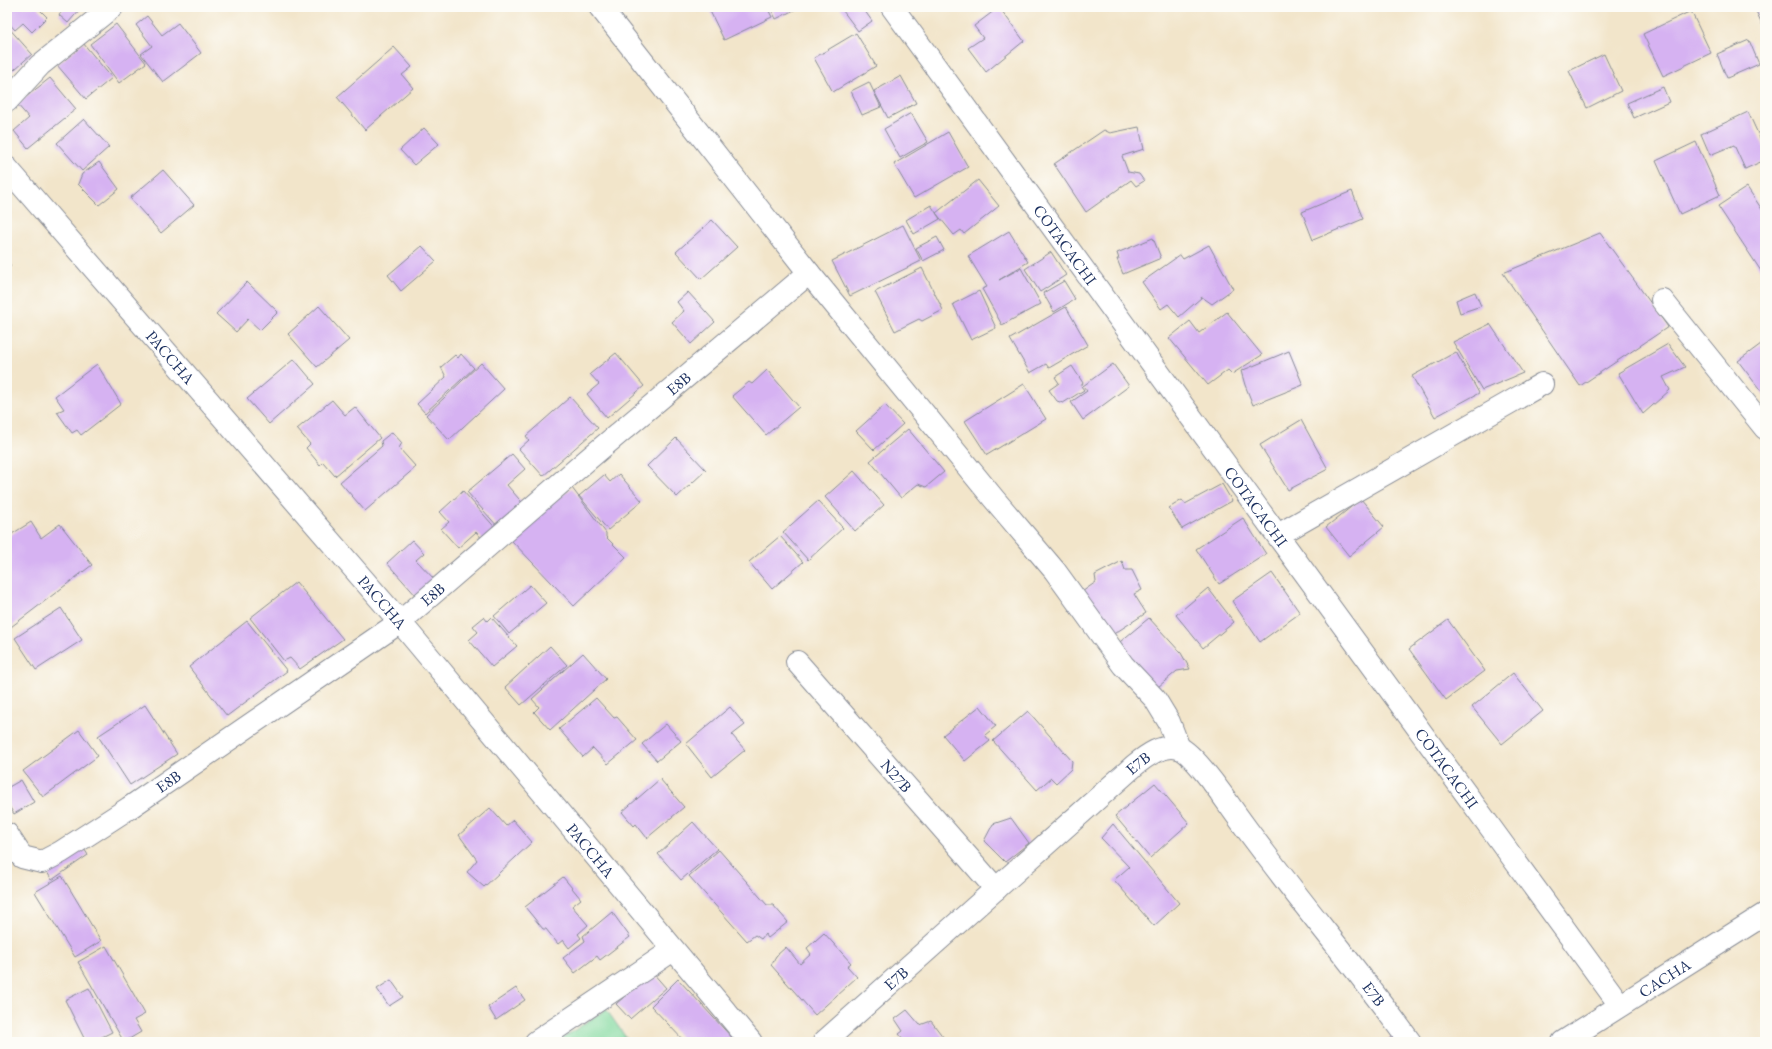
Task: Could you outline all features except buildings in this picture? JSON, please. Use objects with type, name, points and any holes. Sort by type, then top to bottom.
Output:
[{"type":"street","points":[[7,101],[40,65],[112,7]]},
{"type":"street","points":[[600,7],[809,273],[994,499],[1055,571],[1123,666],[1155,699],[1169,722],[1179,748]]},
{"type":"street","name":"COTACACHI","points":[[892,7],[1620,1006]]},
{"type":"street","name":"PACCHA","points":[[7,168],[400,622],[751,1042]]},
{"type":"street","name":"E8B","points":[[7,834],[22,858],[42,862],[61,852],[129,808],[400,622],[586,461],[809,273]]},
{"type":"street","points":[[1662,300],[1765,428]]},
{"type":"street","points":[[1278,535],[1542,384]]},
{"type":"street","name":"N27B","points":[[797,662],[996,889]]},
{"type":"street","name":"E7B","points":[[824,1042],[1148,755],[1165,748],[1179,748],[1191,756],[1223,796],[1273,865],[1383,1005],[1410,1042]]},
{"type":"street","name":"CACHA","points":[[1563,1042],[1765,914]]},
{"type":"street","points":[[536,1042],[673,950]]},
{"type":"green space","points":[[606,1009],[629,1042],[557,1042]]}]
